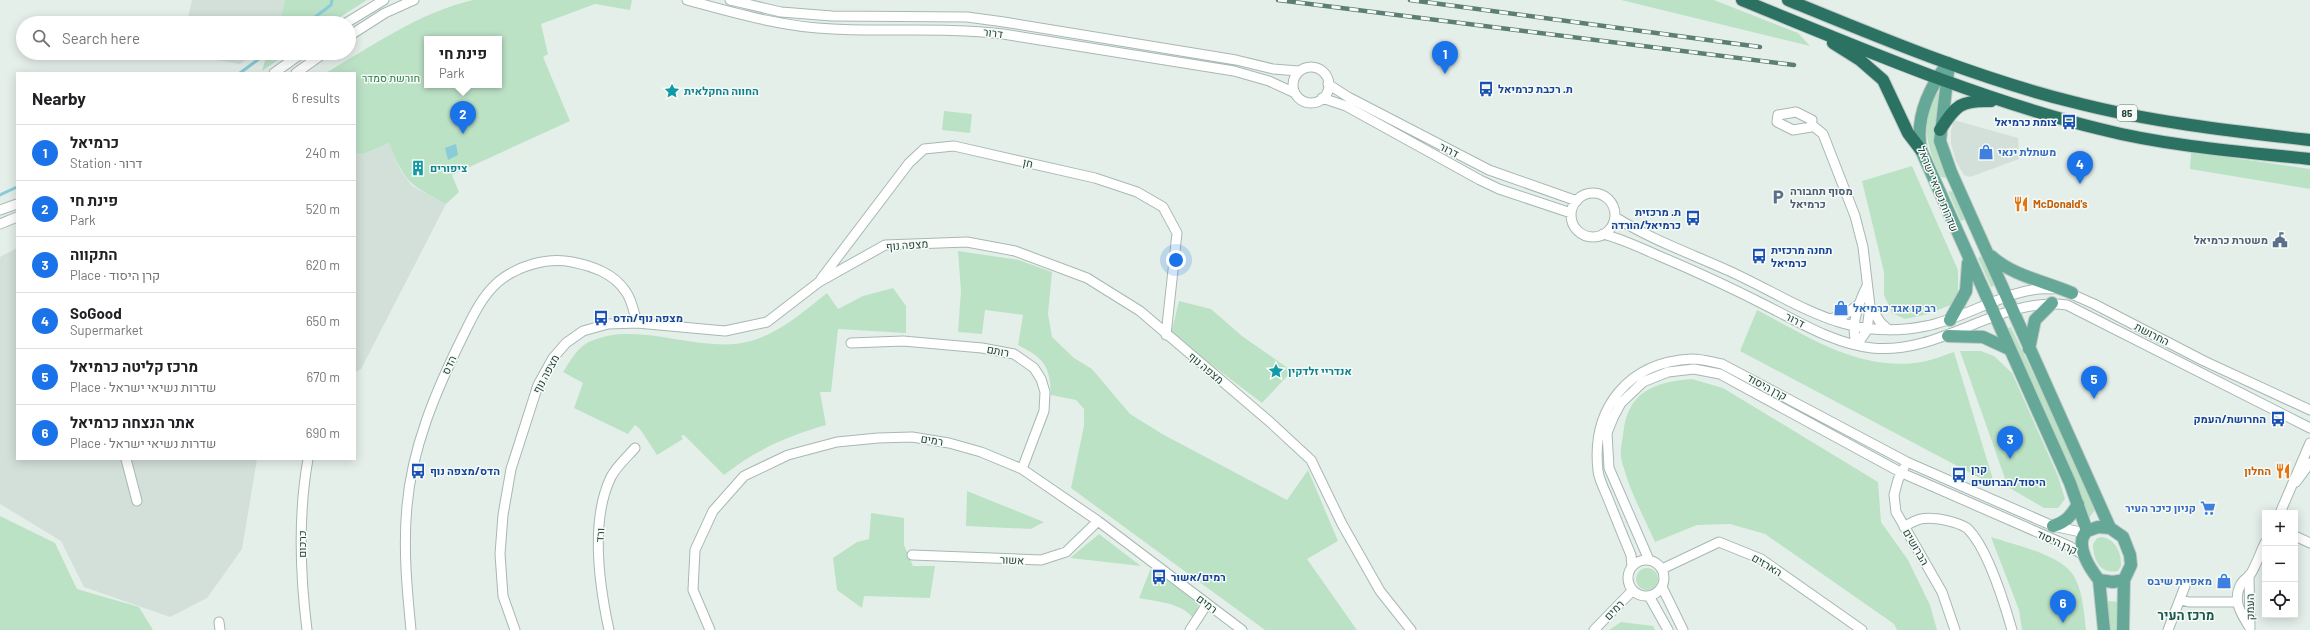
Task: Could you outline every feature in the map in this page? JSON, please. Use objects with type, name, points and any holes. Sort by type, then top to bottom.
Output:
[{"type":"highway","name":"85","points":[[1742,0],[1942,81],[2102,130],[2140,137],[2310,159]]},
{"type":"highway","name":"85","points":[[1788,0],[1948,63],[2074,102],[2158,119],[2310,140]]},
{"type":"highway","points":[[1801,24],[1873,70],[1883,80],[1908,133],[1921,150]]},
{"type":"highway","points":[[1940,130],[1955,108],[1965,102],[1973,100],[2007,102]]},
{"type":"main road","name":"שדרות נשיאי ישראל","points":[[1948,63],[1942,81],[1924,108],[1918,137],[1921,150],[2078,504],[2086,532]]},
{"type":"main road","name":"שדרות נשיאי ישראל","points":[[1942,81],[1940,141],[1951,172],[2110,528]]},
{"type":"main road","points":[[1988,253],[2002,266],[2019,274],[2045,282],[2072,293]]},
{"type":"main road","points":[[1950,320],[1966,291],[1968,258]]},
{"type":"main road","points":[[2029,349],[2035,320],[2052,303]]},
{"type":"main road","points":[[1948,336],[1974,335],[1983,337],[2009,349]]},
{"type":"main road","points":[[2053,526],[2067,520],[2078,504]]},
{"type":"main road","points":[[2104,630],[2099,580],[2088,566],[2082,543],[2086,532],[2098,527],[2110,528],[2123,537],[2130,555],[2131,565],[2124,580],[2123,630]]},
{"type":"main road","points":[[2099,580],[2113,582],[2124,580]]},
{"type":"street","points":[[356,17],[384,0]]},
{"type":"street","points":[[356,32],[385,14],[414,0]]},
{"type":"street","name":"דרור","points":[[687,0],[779,24],[833,29],[966,30],[1003,34],[1234,71],[1269,82],[1295,93]]},
{"type":"street","name":"דרור","points":[[730,0],[781,12],[832,16],[982,19],[1236,60],[1273,70],[1299,71]]},
{"type":"street","points":[[275,72],[292,60]]},
{"type":"street","points":[[297,72],[314,60]]},
{"type":"street","points":[[1310,67],[1316,68],[1325,74],[1328,84],[1328,91],[1322,98],[1309,103],[1298,98],[1295,93],[1293,82],[1299,71],[1310,67]]},
{"type":"street","name":"דרור","points":[[1328,84],[1348,97],[1489,170],[1577,200]]},
{"type":"street","name":"דרור","points":[[1322,98],[1346,106],[1480,180],[1571,213]]},
{"type":"street","points":[[1812,125],[1823,134],[1856,216],[1863,247],[1870,306],[1867,330],[1857,345]]},
{"type":"street","name":"חן","points":[[819,282],[909,163],[924,149],[954,146],[1095,178],[1137,192],[1163,207],[1177,233],[1166,335]]},
{"type":"street","points":[[1595,193],[1604,196],[1614,208],[1615,217],[1613,226],[1603,234],[1591,237],[1576,229],[1572,222],[1571,213],[1577,200],[1586,194],[1595,193]]},
{"type":"street","points":[[0,210],[16,204]]},
{"type":"street","points":[[0,224],[16,217]]},
{"type":"street","name":"דרור","points":[[1615,217],[1676,249],[1728,270],[1829,319],[1867,330],[1889,330],[1927,326],[1950,320],[1989,305]]},
{"type":"street","name":"דרור","points":[[1603,234],[1716,280],[1817,331],[1857,345],[1872,348],[1892,348],[1922,344],[1948,336],[1995,317]]},
{"type":"street","name":"מצפה נוף","points":[[515,630],[502,596],[500,554],[503,515],[511,469],[538,385],[553,358],[566,342],[583,331],[608,324],[637,323],[725,331],[767,322],[819,282],[885,245],[967,242],[1015,250],[1087,278],[1140,311],[1166,335],[1270,422],[1311,460],[1342,524],[1380,591],[1411,630]]},
{"type":"street","points":[[1669,260],[1676,249]]},
{"type":"street","name":"הדס","points":[[411,630],[405,572],[407,505],[421,434],[444,374],[478,306],[498,282],[523,267],[545,262],[567,261],[599,270],[613,279],[626,292],[637,323]]},
{"type":"street","points":[[1857,345],[1854,335],[1858,305],[1867,286]]},
{"type":"street","name":"החרושת","points":[[1989,305],[2030,289],[2041,288],[2072,293],[2204,361],[2310,410]]},
{"type":"street","name":"החרושת","points":[[1995,317],[2033,304],[2052,303],[2067,305],[2082,310],[2310,428]]},
{"type":"street","points":[[1829,319],[1844,315],[1858,305]]},
{"type":"street","points":[[1870,306],[1880,322],[1889,330]]},
{"type":"street","name":"רותם","points":[[851,343],[904,341],[982,348],[1014,354],[1034,368],[1041,379],[1045,392],[1044,412],[1022,468]]},
{"type":"street","name":"קרן היסוד","points":[[1632,567],[1632,556],[1598,473],[1598,434],[1603,416],[1613,398],[1625,385],[1639,374],[1666,363],[1694,359],[1722,364],[1907,462],[2053,526],[2086,532]]},
{"type":"street","name":"קרן היסוד","points":[[1649,560],[1608,468],[1607,434],[1621,403],[1643,382],[1668,372],[1694,369],[1720,374],[1902,473],[2069,546],[2085,556]]},
{"type":"street","name":"רמים","points":[[710,630],[693,590],[695,550],[713,511],[744,476],[788,454],[837,442],[878,438],[912,437],[949,443],[981,452],[1022,468],[1098,521],[1242,630]]},
{"type":"street","points":[[2281,510],[2293,486],[2310,443]]},
{"type":"street","name":"ורד","points":[[609,630],[600,589],[599,532],[604,500],[612,476],[635,448]]},
{"type":"street","points":[[126,460],[137,501]]},
{"type":"street","name":"כרכום","points":[[307,630],[303,599],[301,535],[308,460]]},
{"type":"street","name":"הברושים","points":[[1907,462],[1894,495],[1896,512],[1942,592],[1955,630]]},
{"type":"street","points":[[2293,486],[2310,463]]},
{"type":"street","points":[[1904,527],[1924,517],[1945,520],[1967,528],[1986,557],[2002,596],[2012,630]]},
{"type":"street","name":"אשור","points":[[912,555],[1041,560],[1066,552],[1098,521]]},
{"type":"street","points":[[2298,537],[2310,543]]},
{"type":"street","name":"הארזים","points":[[1662,569],[1719,542],[1761,559],[1862,630]]},
{"type":"street","name":"העמק","points":[[2251,629],[2249,575],[2264,546]]},
{"type":"street","points":[[1649,560],[1657,563],[1662,569],[1665,578],[1662,587],[1656,594],[1649,596],[1639,595],[1633,590],[1628,581],[1632,567],[1639,561],[1649,560]]},
{"type":"street","points":[[2168,630],[2186,586]]},
{"type":"street","points":[[1662,587],[1683,630]]},
{"type":"street","name":"רמים","points":[[1594,630],[1633,590]]},
{"type":"street","points":[[1649,596],[1668,630]]},
{"type":"street","points":[[2181,600],[2189,602],[2233,602]]},
{"type":"street","points":[[1190,630],[1207,604]]},
{"type":"shaded area","points":[[192,0],[285,0],[281,16],[189,16]]},
{"type":"shaded area","points":[[216,60],[246,60],[240,64]]},
{"type":"shaded area","name":"משתלת ינאי","points":[[1954,120],[2018,138],[2019,159],[1970,177],[1964,175],[1956,161],[1951,144],[1951,131]]},
{"type":"shaded area","points":[[389,143],[401,171],[412,186],[446,204],[361,369],[356,372],[356,153],[364,154]]},
{"type":"shaded area","points":[[16,249],[16,460],[257,460],[242,549],[207,598],[170,617],[84,587],[61,541],[0,504],[0,257]]},
{"type":"green space","points":[[285,0],[367,0],[342,16],[281,16]]},
{"type":"green space","name":"חורשת סמדר","points":[[473,0],[632,0],[630,10],[595,4],[541,24],[548,54],[543,57],[570,121],[452,175],[459,192],[446,204],[416,187],[410,181],[400,167],[389,143],[364,154],[356,153],[356,72],[328,72],[348,60],[356,60],[356,55],[379,41],[415,21],[453,5]]},
{"type":"green space","points":[[1621,0],[1714,0],[1798,33],[1810,46]]},
{"type":"green space","points":[[265,60],[278,60],[262,71]]},
{"type":"green space","points":[[1935,92],[1943,95],[1939,107],[1935,136],[1936,145],[1947,177],[1946,178],[1941,177],[1931,155],[1927,135],[1928,115]]},
{"type":"green space","points":[[944,111],[972,114],[970,133],[942,130]]},
{"type":"green space","points":[[2191,152],[2310,169],[2310,189],[2190,169]]},
{"type":"green space","points":[[1912,166],[1958,270],[1958,291],[1953,304],[1928,314],[1905,319],[1892,313],[1884,295],[1884,272],[1862,181]]},
{"type":"green space","points":[[1948,191],[1955,192],[1966,219],[1961,221]]},
{"type":"green space","points":[[958,251],[1019,260],[1052,272],[1048,314],[1052,337],[1074,358],[1092,369],[1130,414],[1164,435],[1287,500],[1308,470],[1338,541],[1307,559],[1357,630],[1265,630],[1071,488],[1084,426],[1084,409],[1076,400],[1051,395],[1049,377],[1044,364],[1034,354],[1018,345],[1023,315],[985,310],[982,334],[958,332],[961,291]]},
{"type":"green space","points":[[1983,255],[1996,285],[1991,287],[1978,258]]},
{"type":"green space","points":[[893,288],[906,306],[906,333],[838,329],[831,392],[820,392],[826,425],[798,434],[772,445],[748,458],[724,475],[684,435],[681,436],[683,439],[657,455],[640,429],[635,425],[628,434],[574,408],[583,383],[563,372],[578,350],[586,343],[591,341],[610,336],[630,334],[650,335],[711,344],[731,344],[751,341],[782,327],[827,293],[838,309],[863,296]]},
{"type":"green space","points":[[1179,301],[1211,309],[1242,336],[1292,371],[1262,403],[1171,334]]},
{"type":"green space","points":[[1757,310],[1836,350],[1877,362],[1899,364],[1922,362],[1954,352],[1995,486],[1740,351]]},
{"type":"green space","points":[[2011,327],[2089,490],[2095,510],[2088,519],[2006,329]]},
{"type":"green space","points":[[1960,351],[1981,351],[1994,356],[2012,373],[2058,476],[2065,499],[2058,508],[2044,508],[2008,487]]},
{"type":"green space","points":[[1692,379],[1723,388],[1878,482],[1881,522],[1908,560],[1930,605],[1937,630],[1897,630],[1894,624],[1765,534],[1730,524],[1697,525],[1655,542],[1631,490],[1621,457],[1621,446],[1626,420],[1636,399],[1644,392],[1665,383]]},
{"type":"green space","points":[[967,491],[1044,522],[1031,529],[966,526]]},
{"type":"green space","points":[[871,513],[904,518],[904,545],[913,566],[935,566],[930,598],[864,596],[862,608],[837,590],[833,558],[857,542],[869,539]]},
{"type":"green space","points":[[0,516],[55,543],[77,589],[139,607],[153,630],[0,630]]},
{"type":"green space","points":[[1099,534],[1141,566],[1070,558]]},
{"type":"green space","points":[[1991,537],[2025,547],[2050,557],[2061,563],[2069,570],[2075,578],[2080,590],[2086,630],[2022,630],[2019,610]]},
{"type":"green space","points":[[2101,537],[2114,543],[2119,551],[2121,566],[2118,571],[2106,571],[2096,560],[2093,544],[2097,538]]},
{"type":"green space","points":[[1151,568],[1199,604],[1194,619],[1177,606],[1139,598]]},
{"type":"green space","points":[[1647,568],[1655,571],[1658,579],[1655,587],[1647,590],[1639,587],[1636,579],[1639,571]]},
{"type":"green space","points":[[2108,601],[2119,602],[2119,630],[2109,630]]},
{"type":"green space","points":[[1621,622],[1653,626],[1655,630],[1609,630]]},
{"type":"water","points":[[456,144],[458,155],[448,160],[445,148]]},
{"type":"waterway","points":[[316,16],[331,5],[332,0]]},
{"type":"waterway","points":[[241,72],[258,60]]},
{"type":"waterway","points":[[0,195],[16,187]]},
{"type":"railway","points":[[1278,0],[1794,65]]},
{"type":"railway","points":[[1410,0],[1760,47]]},
{"type":"place","name":"כרמיאל","points":[[1445,74]]},
{"type":"place","name":"ת. רכבת כרמיאל","points":[[1486,89]]},
{"type":"place","name":"החווה החקלאית","points":[[672,91]]},
{"type":"place","name":"צומת כרמיאל","points":[[2069,122]]},
{"type":"place","name":"פינת חי","points":[[463,134]]},
{"type":"place","name":"משתלת ינאי","points":[[1986,152]]},
{"type":"place","name":"ציפורים","points":[[418,168]]},
{"type":"place","name":"SoGood","points":[[2080,184]]},
{"type":"place","name":"מסוף תחבורה כרמיאל","points":[[1778,197]]},
{"type":"place","name":"McDonald's","points":[[2021,204]]},
{"type":"place","name":"ת. מרכזית כרמיאל/הורדה","points":[[1693,218]]},
{"type":"place","name":"משטרת כרמיאל","points":[[2280,240]]},
{"type":"place","name":"תחנה מרכזית כרמיאל","points":[[1759,256]]},
{"type":"place","name":"רב קו אגד כרמיאל","points":[[1841,308]]},
{"type":"place","name":"מצפה נוף/הדס","points":[[601,318]]},
{"type":"place","name":"אנדריי זלדקין","points":[[1276,371]]},
{"type":"place","name":"מרכז קליטה כרמיאל","points":[[2094,399]]},
{"type":"place","name":"החרושת/העמק","points":[[2278,419]]},
{"type":"place","name":"התקווה","points":[[2010,459]]},
{"type":"place","name":"הדס/מצפה נוף","points":[[418,471]]},
{"type":"place","name":"החלון","points":[[2283,471]]},
{"type":"place","name":"קרן היסוד/הברושים","points":[[1959,475]]},
{"type":"place","name":"קניון כיכר העיר","points":[[2208,508]]},
{"type":"place","name":"רמים/אשור","points":[[1159,577]]},
{"type":"place","name":"מאפיית שיבס","points":[[2224,581]]},
{"type":"place","name":"אתר הנצחה כרמיאל","points":[[2063,623]]},
{"type":"district","name":"מרכז העיר","points":[[2186,615]]}]
